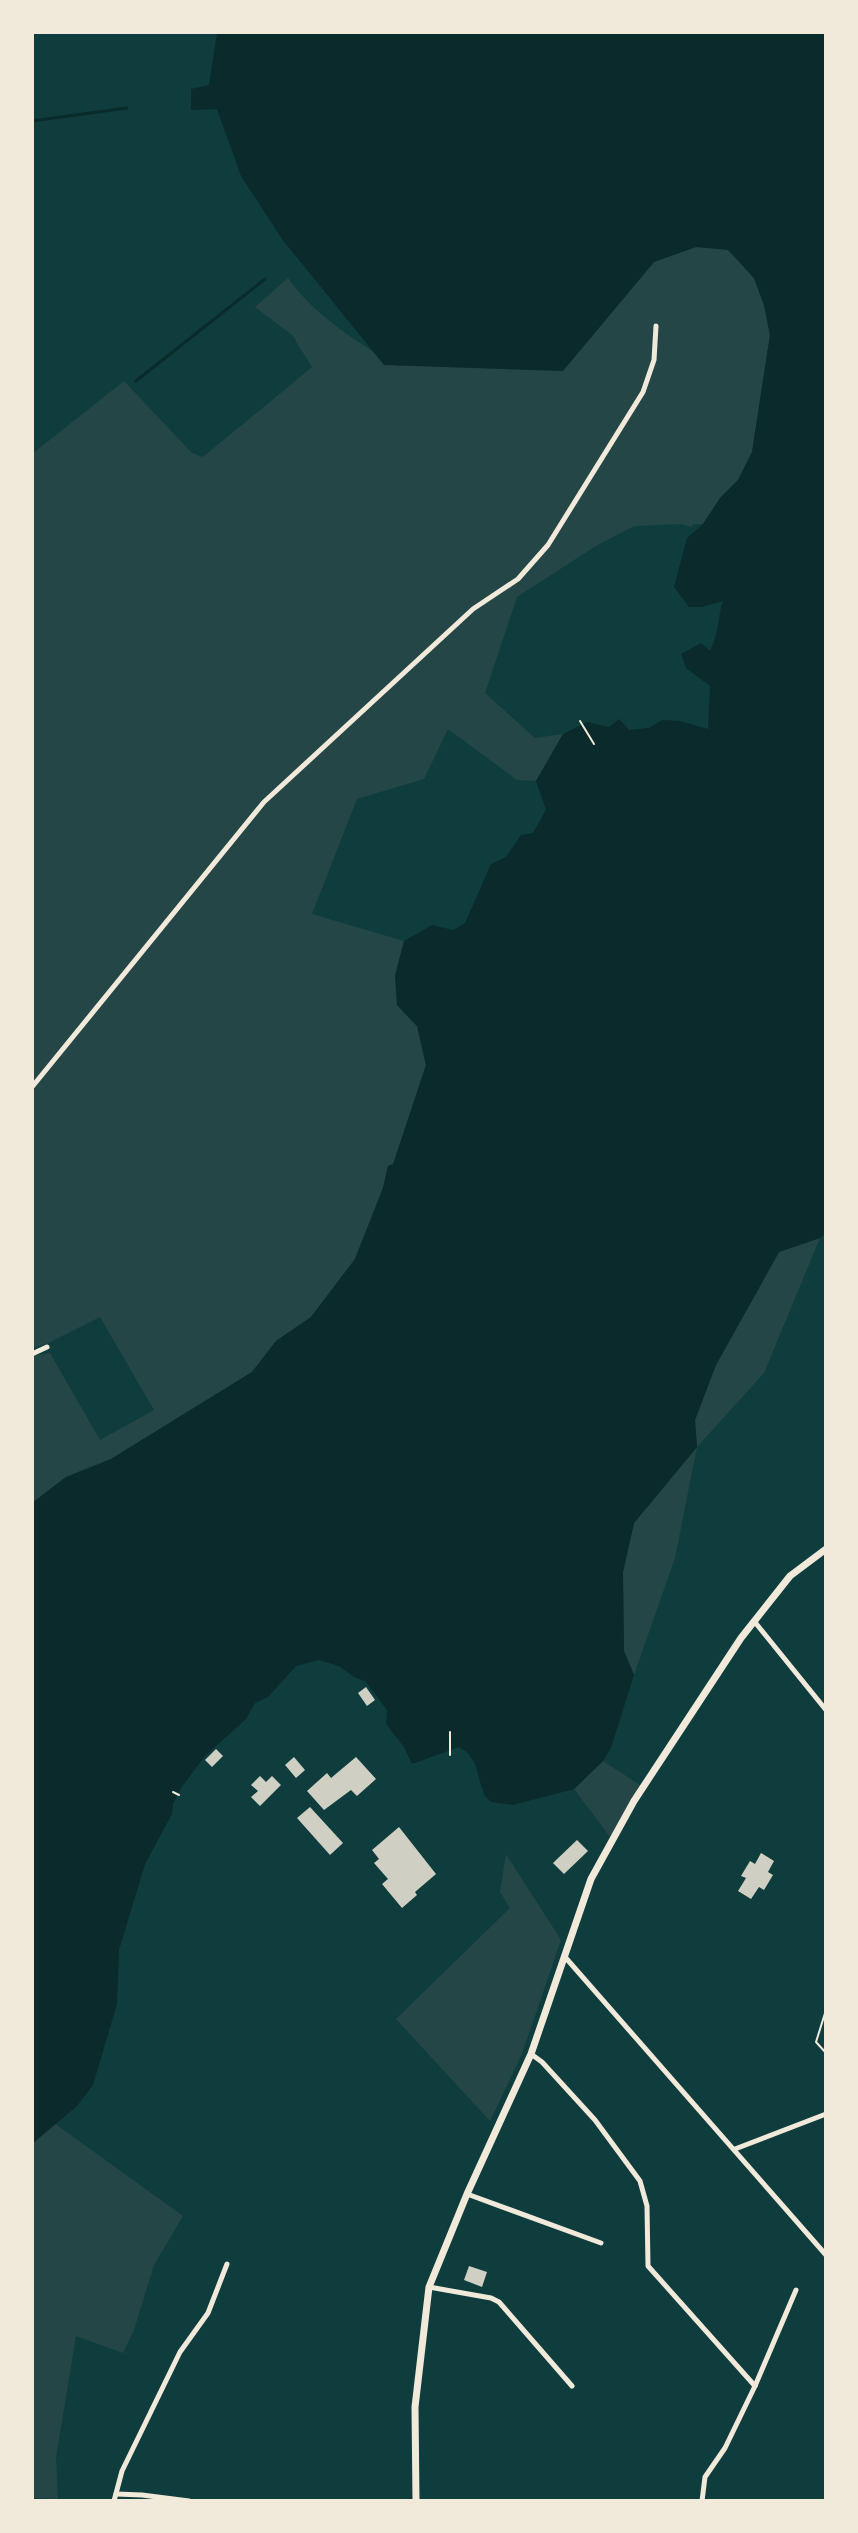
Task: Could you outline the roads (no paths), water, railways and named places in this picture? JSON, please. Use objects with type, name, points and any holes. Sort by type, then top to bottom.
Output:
[{"type":"street","points":[[32,1087],[264,802],[473,609],[518,579],[548,545],[643,392],[654,360],[656,326]]},
{"type":"street","points":[[32,1354],[47,1347]]},
{"type":"street","points":[[416,2501],[415,2407],[429,2287],[467,2194],[531,2054],[591,1879],[613,1836],[683,1723],[754,1621],[790,1576],[826,1549]]},
{"type":"street","points":[[754,1621],[826,1710]]},
{"type":"street","points":[[564,1956],[826,2255]]},
{"type":"street","points":[[531,2054],[595,2120],[640,2181],[647,2206],[648,2266],[755,2386]]},
{"type":"street","points":[[735,2149],[826,2114]]},
{"type":"street","points":[[467,2194],[601,2243]]},
{"type":"street","points":[[189,2501],[142,2495],[115,2498],[122,2471],[180,2352],[208,2313],[227,2264]]},
{"type":"street","points":[[429,2287],[499,2302],[572,2386]]},
{"type":"street","points":[[702,2501],[705,2477],[725,2448],[796,2290]]},
{"type":"waterway","points":[[32,121],[127,108]]},
{"type":"waterway","points":[[136,381],[265,279]]}]
